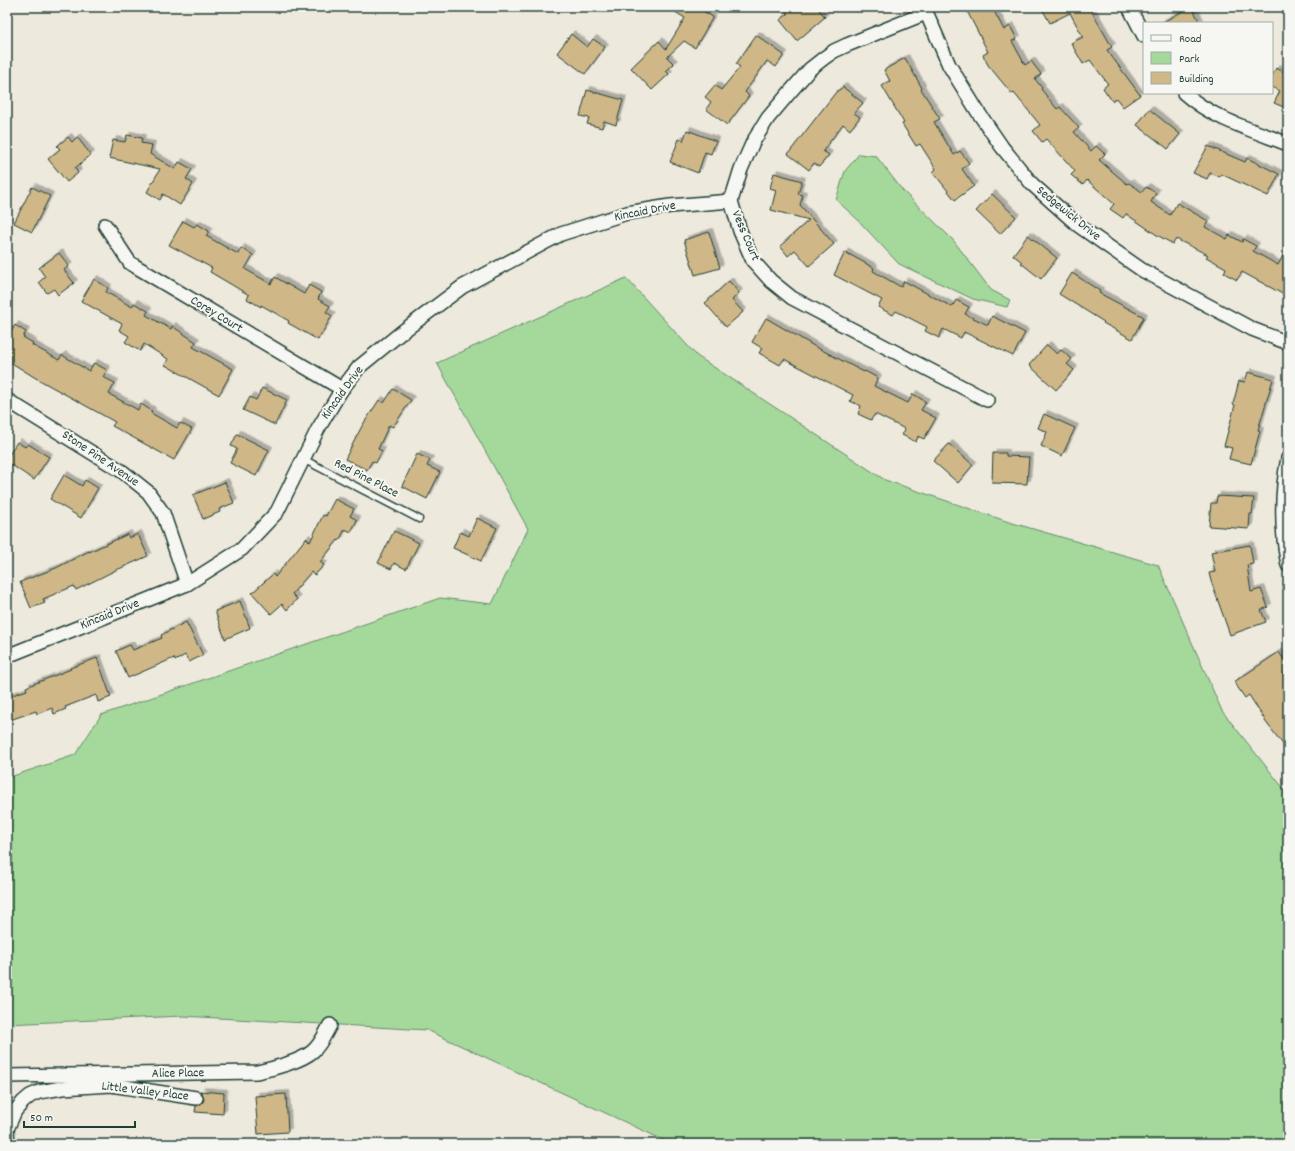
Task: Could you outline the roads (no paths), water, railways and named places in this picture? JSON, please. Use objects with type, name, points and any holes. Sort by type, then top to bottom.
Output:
[{"type":"street","points":[[1129,7],[1143,34]]},
{"type":"street","name":"Vess Court","points":[[925,10],[834,51],[810,69],[768,118],[753,142],[741,169],[731,201],[740,230],[753,261],[771,282],[792,298],[987,400]]},
{"type":"street","name":"Sedgewick Drive","points":[[925,10],[949,65],[1002,147],[1032,184],[1079,226],[1142,270],[1252,329],[1288,343]]},
{"type":"street","points":[[1185,94],[1195,103],[1224,118],[1288,144]]},
{"type":"street","name":"Kincaid Drive","points":[[8,652],[187,584],[242,549],[277,512],[318,429],[342,390],[359,367],[402,332],[462,287],[561,234],[628,213],[670,206],[731,201]]},
{"type":"street","name":"Corey Court","points":[[105,225],[130,264],[342,390]]},
{"type":"street","name":"Stone Pine Avenue","points":[[7,400],[123,472],[148,492],[163,513],[187,584]]},
{"type":"street","points":[[1288,458],[1285,472],[1283,520],[1288,565]]},
{"type":"street","name":"Alice Place","points":[[7,1076],[257,1072],[285,1065],[312,1053],[330,1025]]},
{"type":"street","name":"Little Valley Place","points":[[8,1144],[7,1129],[15,1111],[30,1096],[39,1092],[62,1088],[111,1085],[196,1098]]},
{"type":"lane","name":"Red Pine Place","points":[[303,459],[419,519]]}]
